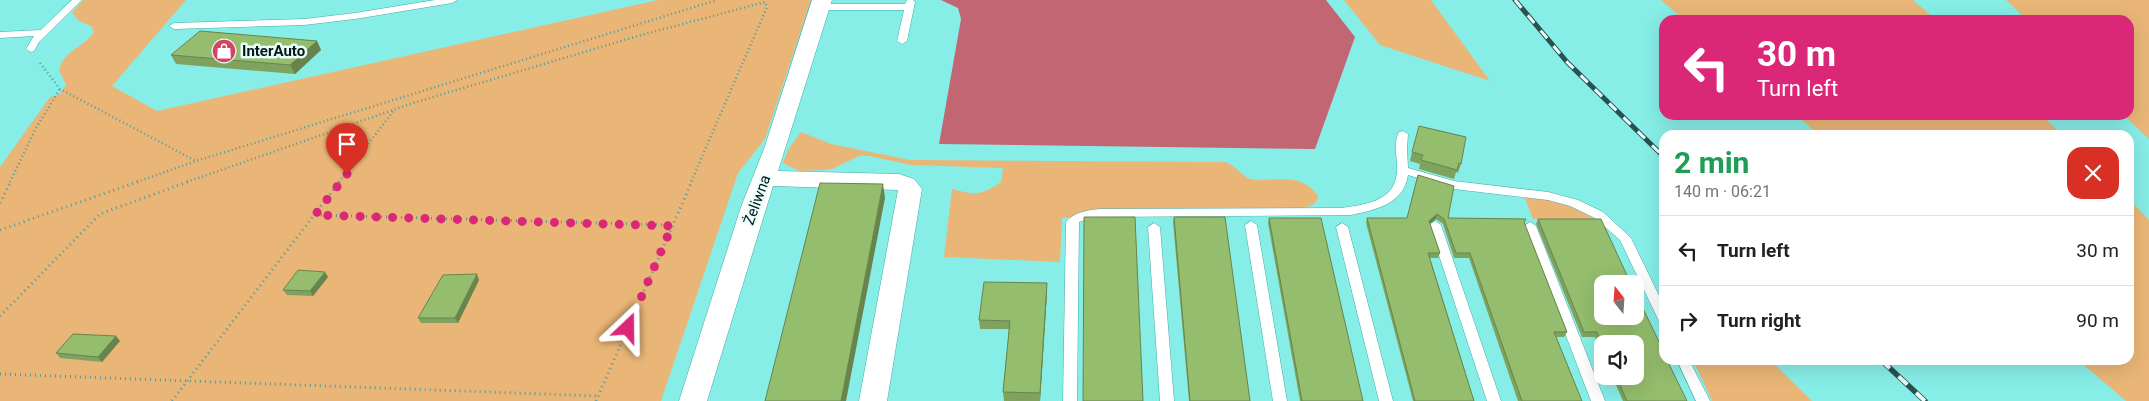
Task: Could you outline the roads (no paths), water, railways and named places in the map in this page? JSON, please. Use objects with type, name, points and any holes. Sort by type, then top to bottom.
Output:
[{"type":"street","name":"Żeliwna","points":[[693,401],[753,207],[821,4]]},
{"type":"street","points":[[764,178],[899,182],[906,184],[910,189],[873,401]]},
{"type":"lane","points":[[31,49],[35,41],[76,0]]},
{"type":"lane","points":[[174,26],[304,22],[355,16],[452,0]]},
{"type":"lane","points":[[821,4],[909,4],[902,41]]},
{"type":"lane","points":[[0,35],[44,33]]},
{"type":"lane","points":[[1070,401],[1072,222],[1088,214],[1100,213],[1341,212],[1358,210],[1389,198],[1398,192],[1403,183],[1400,148],[1403,134]]},
{"type":"lane","points":[[1403,170],[1454,186],[1548,196],[1574,203],[1598,215],[1625,238],[1659,309]]},
{"type":"lane","points":[[1435,225],[1494,401]]},
{"type":"lane","points":[[1154,226],[1167,401]]},
{"type":"lane","points":[[1250,226],[1280,401]]},
{"type":"lane","points":[[1530,226],[1598,401]]},
{"type":"lane","points":[[1342,227],[1386,401]]},
{"type":"lane","points":[[1685,365],[1703,401]]},
{"type":"railway","points":[[1515,0],[1567,62],[1659,152]]},
{"type":"railway","points":[[1886,365],[1925,401]]},
{"type":"place","name":"InterAuto","points":[[224,51]]}]
